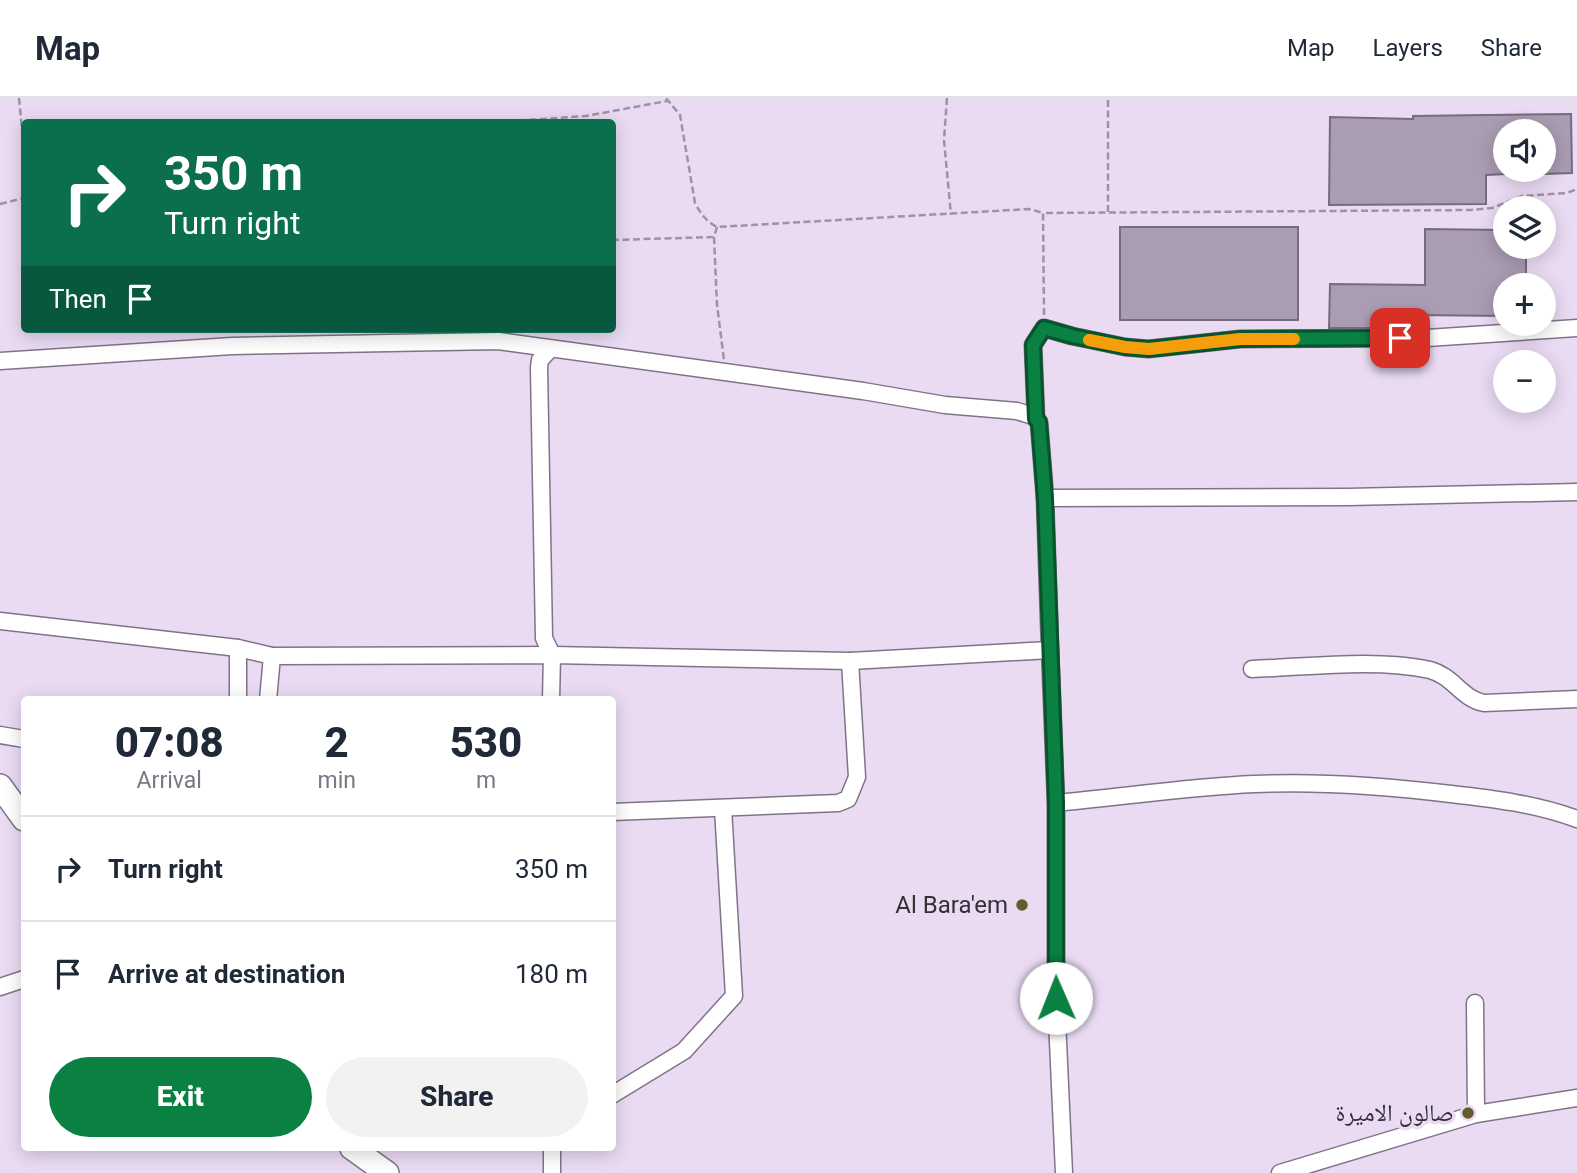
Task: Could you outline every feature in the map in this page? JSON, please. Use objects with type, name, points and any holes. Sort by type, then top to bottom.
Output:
[{"type":"street","points":[[1036,419],[1033,345],[1044,328],[1125,347],[1149,349],[1240,339],[1427,338],[1577,328]]},
{"type":"street","points":[[0,361],[232,346],[498,341],[863,391],[945,405],[1017,411],[1036,419],[1039,422],[1045,498],[1056,803],[1056,985],[1064,1173]]},
{"type":"street","points":[[521,345],[531,354],[539,368]]},
{"type":"street","points":[[550,349],[541,360],[539,368],[544,638],[552,655],[551,696]]},
{"type":"street","points":[[1045,498],[1348,498],[1577,492]]},
{"type":"street","points":[[0,621],[238,648],[272,656],[552,655],[850,661],[1050,650]]},
{"type":"street","points":[[238,648],[238,696]]},
{"type":"street","points":[[268,696],[272,656]]},
{"type":"street","points":[[616,812],[838,803],[848,799],[857,777],[850,661]]},
{"type":"street","points":[[1252,669],[1406,666],[1434,671],[1473,701],[1485,703],[1577,699]]},
{"type":"street","points":[[0,735],[21,738]]},
{"type":"street","points":[[0,743],[21,738]]},
{"type":"street","points":[[1056,803],[1253,784],[1309,783],[1429,791],[1513,801],[1553,810],[1577,819]]},
{"type":"street","points":[[0,786],[21,815]]},
{"type":"street","points":[[616,1093],[684,1051],[734,996],[723,808]]},
{"type":"street","points":[[0,987],[21,980]]},
{"type":"street","points":[[1475,1003],[1476,1114]]},
{"type":"street","points":[[1280,1173],[1476,1114],[1577,1098]]},
{"type":"street","points":[[356,1151],[387,1173]]},
{"type":"street","points":[[552,1151],[552,1173]]},
{"type":"path","points":[[19,98],[21,119]]},
{"type":"path","points":[[947,98],[944,140],[951,215]]},
{"type":"path","points":[[1108,98],[1108,212]]},
{"type":"path","points":[[542,119],[586,116],[666,100],[680,115],[695,203],[701,215],[717,227],[1029,209],[1043,213],[1471,210],[1492,208],[1522,196],[1566,193],[1577,188]]},
{"type":"path","points":[[0,204],[21,199]]},
{"type":"path","points":[[1043,213],[1044,328]]},
{"type":"path","points":[[717,227],[714,237],[717,305],[726,373]]},
{"type":"path","points":[[616,240],[714,237]]},
{"type":"building","points":[[1571,114],[1572,173],[1556,174],[1556,119],[1493,119],[1493,175],[1486,175],[1486,204],[1329,205],[1330,117],[1413,119],[1413,116]]},
{"type":"building","points":[[1120,227],[1298,227],[1298,320],[1120,320]]},
{"type":"building","points":[[1425,229],[1493,230],[1493,259],[1526,259],[1526,273],[1493,273],[1493,316],[1412,315],[1412,328],[1329,328],[1330,284],[1425,285]]},
{"type":"slow traffic","points":[[1089,340],[1149,349],[1240,339],[1294,339]]},
{"type":"place","name":"Al Bara'em","points":[[1022,905]]},
{"type":"place","name":"صالون الاميرة","points":[[1468,1113]]},
{"type":"route","points":[[1056,998],[1056,803],[1045,498],[1039,422],[1036,419],[1033,345],[1044,328],[1125,347],[1149,349],[1240,339],[1400,338]]}]
